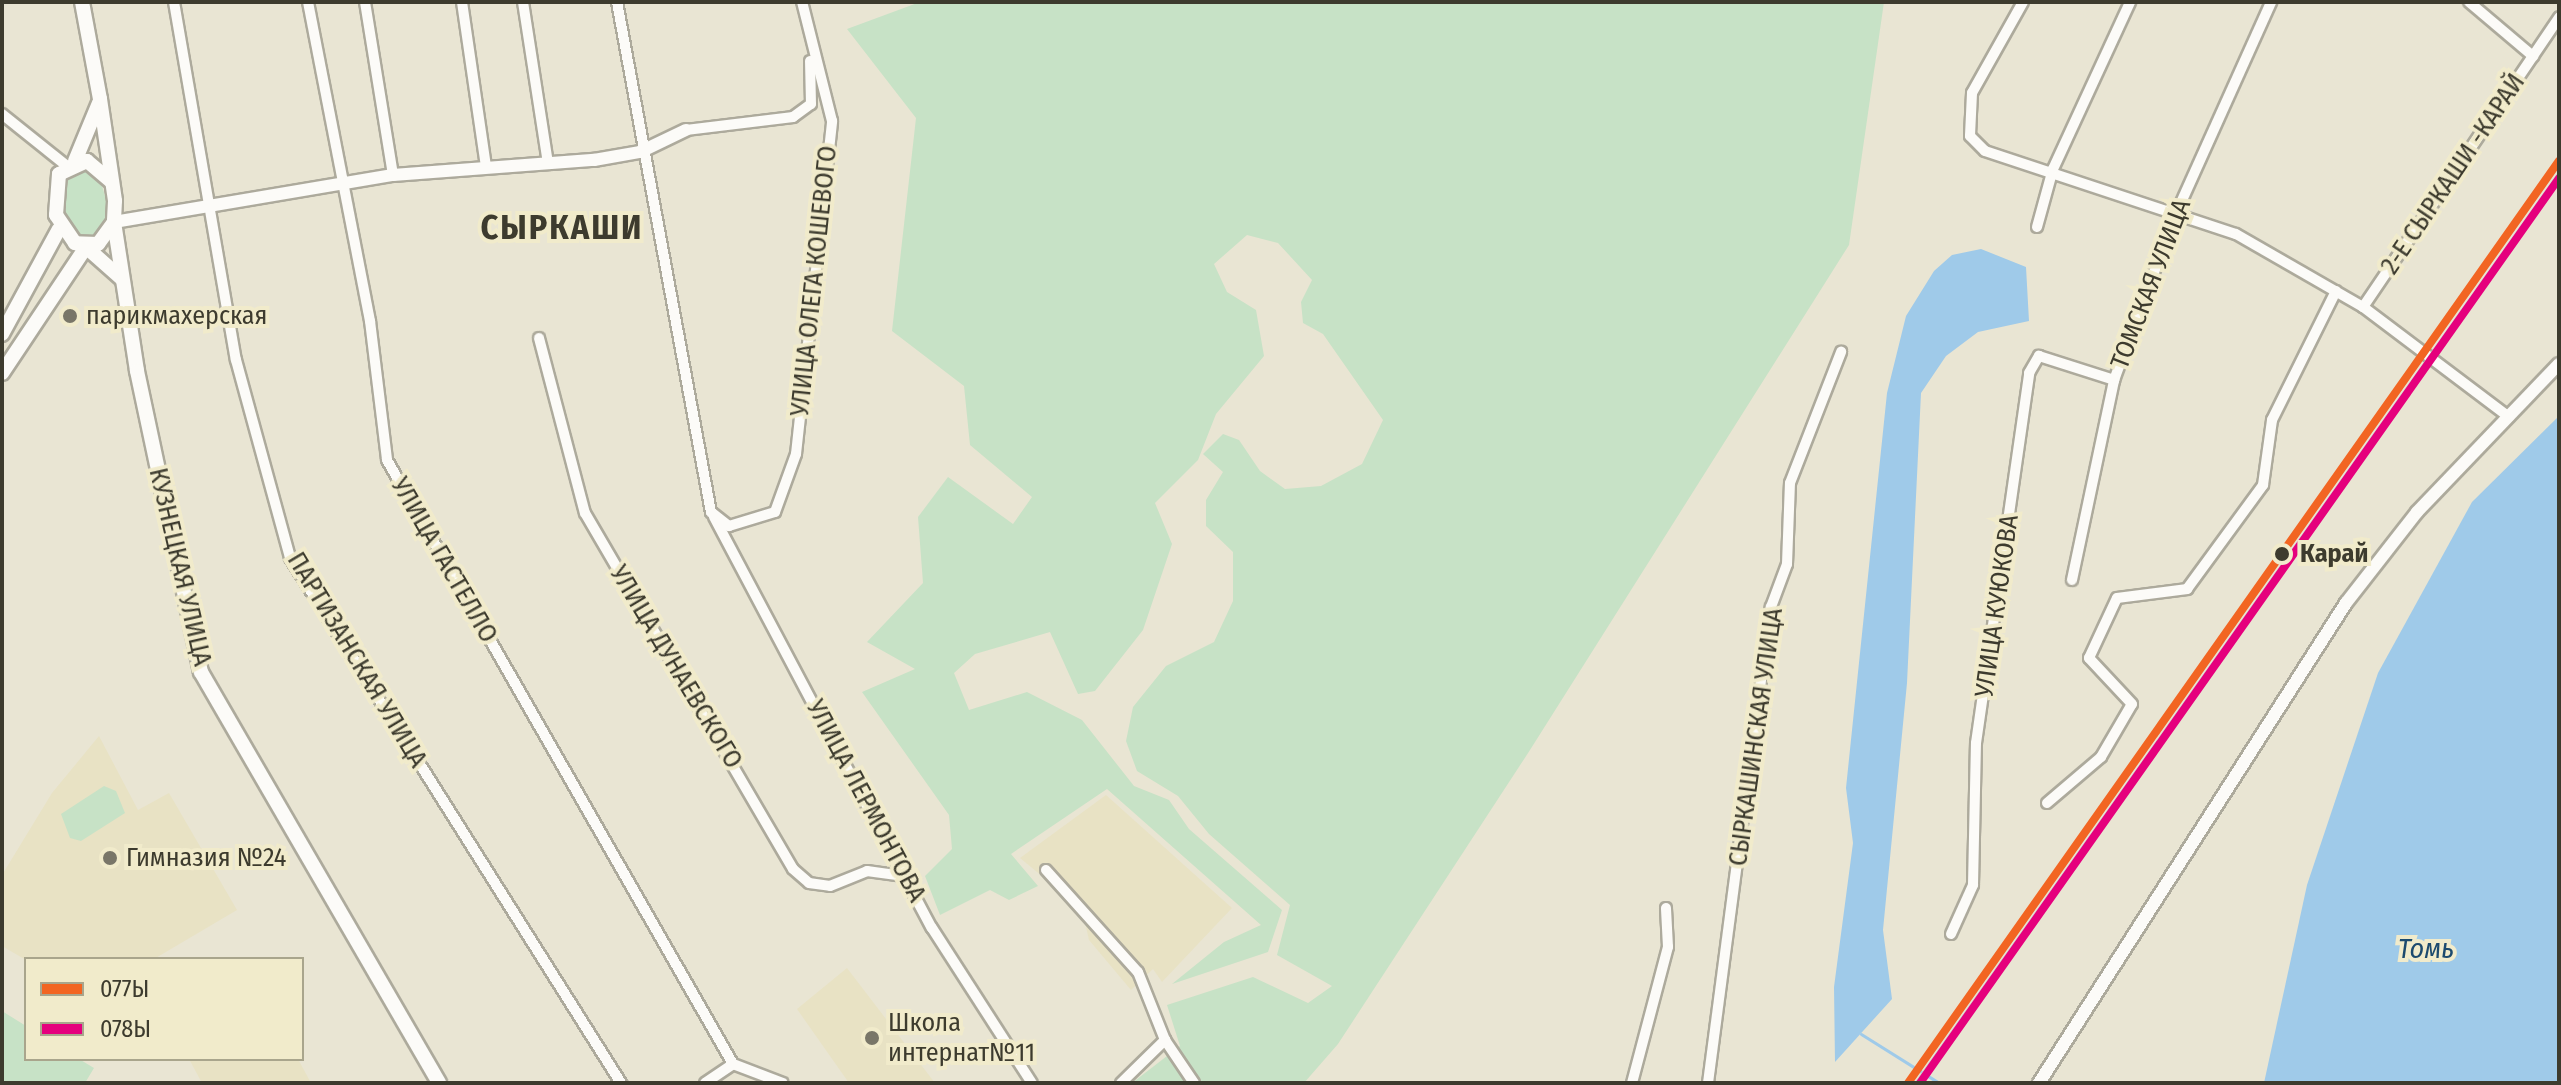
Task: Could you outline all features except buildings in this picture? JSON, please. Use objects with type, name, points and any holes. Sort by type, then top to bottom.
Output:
[{"type":"main road","points":[[2,373],[86,247],[114,222],[100,99],[82,2]]},
{"type":"main road","points":[[2,334],[59,229],[55,187],[71,163],[100,99]]},
{"type":"main road","points":[[71,163],[99,167],[110,180]]},
{"type":"main road","name":"КУЗНЕЦКАЯ УЛИЦА","points":[[114,222],[122,279],[201,672],[439,1083]]},
{"type":"main road","points":[[59,229],[86,247],[122,279]]},
{"type":"street","name":"ПАРТИЗАНСКАЯ УЛИЦА","points":[[174,2],[214,203],[236,360],[290,558],[621,1083]]},
{"type":"street","name":"УЛИЦА ГАСТЕЛЛО","points":[[308,2],[387,425],[387,460],[733,1064]]},
{"type":"street","points":[[365,2],[393,175]]},
{"type":"street","points":[[462,2],[486,166]]},
{"type":"street","points":[[523,2],[548,163]]},
{"type":"street","name":"УЛИЦА ЛЕРМОНТОВА","points":[[617,2],[640,152],[711,512],[910,877],[932,928],[1032,1083]]},
{"type":"street","name":"УЛИЦА ОЛЕГА КОШЕВОГО","points":[[711,512],[729,526],[775,512],[796,454],[832,121],[810,55],[802,2]]},
{"type":"street","points":[[2023,2],[1972,93],[1970,136],[1985,151],[2053,169],[2175,216],[2236,234],[2363,307],[2509,417]]},
{"type":"street","points":[[2037,227],[2053,169],[2130,2]]},
{"type":"street","name":"ТОМСКАЯ УЛИЦА","points":[[2072,580],[2114,380],[2175,216],[2271,2]]},
{"type":"street","points":[[2469,2],[2533,56]]},
{"type":"street","name":"2-Е СЫРКАШИ -КАРАЙ","points":[[2363,307],[2559,17]]},
{"type":"street","points":[[114,222],[393,175],[548,163],[640,152],[686,130],[793,117],[811,104],[810,55]]},
{"type":"street","points":[[2,114],[71,163]]},
{"type":"street","points":[[2047,803],[2101,757],[2132,704],[2089,658],[2117,598],[2187,589],[2263,485],[2272,420],[2336,291]]},
{"type":"street","name":"УЛИЦА ДУНАЕВСКОГО","points":[[539,338],[585,513],[793,869],[809,883],[830,886],[867,871],[910,877]]},
{"type":"street","name":"СЫРКАШИНСКАЯ УЛИЦА","points":[[1708,1083],[1771,607],[1787,564],[1790,483],[1841,352]]},
{"type":"street","name":"УЛИЦА КУЮКОВА","points":[[1951,934],[1973,885],[1976,743],[2029,373],[2039,356],[2114,380]]},
{"type":"street","points":[[2039,1083],[2346,603],[2407,523],[2559,364]]},
{"type":"street","points":[[1046,870],[1138,972],[1165,1040],[1194,1083]]},
{"type":"street","points":[[1632,1083],[1668,947],[1666,908]]},
{"type":"street","points":[[1121,1083],[1165,1040]]},
{"type":"street","points":[[705,1083],[733,1064],[783,1083]]},
{"type":"shaded area","name":"Гимназия №24","points":[[99,736],[138,810],[169,793],[237,910],[157,957],[24,959],[2,946],[2,875],[52,793]]},
{"type":"shaded area","points":[[1106,795],[1232,908],[1162,982],[1153,969],[1131,990],[1089,940],[1082,909],[1020,858]]},
{"type":"shaded area","points":[[847,968],[935,1083],[849,1083],[797,1009]]},
{"type":"shaded area","points":[[190,1061],[299,1061],[311,1083],[202,1083]]},
{"type":"green space","points":[[920,2],[1884,2],[1849,245],[1530,750],[1338,1044],[1304,1083],[1132,1083],[1180,1046],[1167,1005],[1253,977],[1308,1003],[1332,986],[1277,955],[1290,905],[1209,834],[1178,796],[1137,771],[1126,741],[1133,707],[1166,666],[1214,642],[1233,601],[1233,552],[1206,526],[1206,500],[1223,472],[1203,454],[1223,434],[1239,440],[1260,471],[1285,489],[1321,486],[1362,464],[1383,420],[1323,334],[1303,323],[1301,302],[1312,280],[1278,243],[1247,235],[1214,264],[1227,292],[1256,310],[1264,356],[1216,414],[1198,460],[1155,503],[1172,544],[1143,630],[1095,691],[1078,694],[1050,632],[975,654],[954,673],[969,710],[1027,692],[1082,720],[1134,786],[1169,800],[1189,829],[1282,910],[1268,952],[1172,984],[1224,942],[1261,925],[1107,789],[1011,854],[1038,886],[1009,900],[990,890],[940,915],[925,876],[952,849],[949,815],[862,692],[915,669],[867,642],[923,583],[918,517],[948,477],[1013,524],[1032,497],[970,445],[964,386],[892,331],[916,118],[847,29]]},
{"type":"green space","points":[[83,168],[100,179],[108,206],[107,221],[92,238],[74,233],[61,209],[66,177]]},
{"type":"green space","points":[[104,786],[116,791],[125,813],[81,841],[70,838],[61,814]]},
{"type":"green space","points":[[2,1011],[24,1025],[24,1061],[82,1061],[94,1068],[85,1083],[2,1083]]},
{"type":"water","points":[[1981,249],[2026,267],[2029,321],[1978,332],[1946,356],[1921,393],[1907,683],[1883,930],[1892,999],[1835,1062],[1834,987],[1853,843],[1846,788],[1887,393],[1906,316],[1934,271],[1952,255]]},
{"type":"water","name":"Томь","points":[[2559,416],[2559,1083],[2264,1083],[2307,885],[2378,673],[2472,502]]},
{"type":"waterway","points":[[1861,1034],[1939,1083]]},
{"type":"railway","points":[[1918,1083],[2559,176]]},
{"type":"transit line","name":"077Ы","points":[[1908,1083],[2559,161]]},
{"type":"transit line","name":"078Ы","points":[[1920,1083],[2559,178]]},
{"type":"place","name":"парикмахерская","points":[[70,316]]},
{"type":"place","name":"Карай","points":[[2282,554]]},
{"type":"place","name":"Гимназия №24","points":[[110,858]]},
{"type":"place","name":"Школа интернат№11","points":[[872,1038]]},
{"type":"district","name":"СЫРКАШИ","points":[[562,228]]}]
